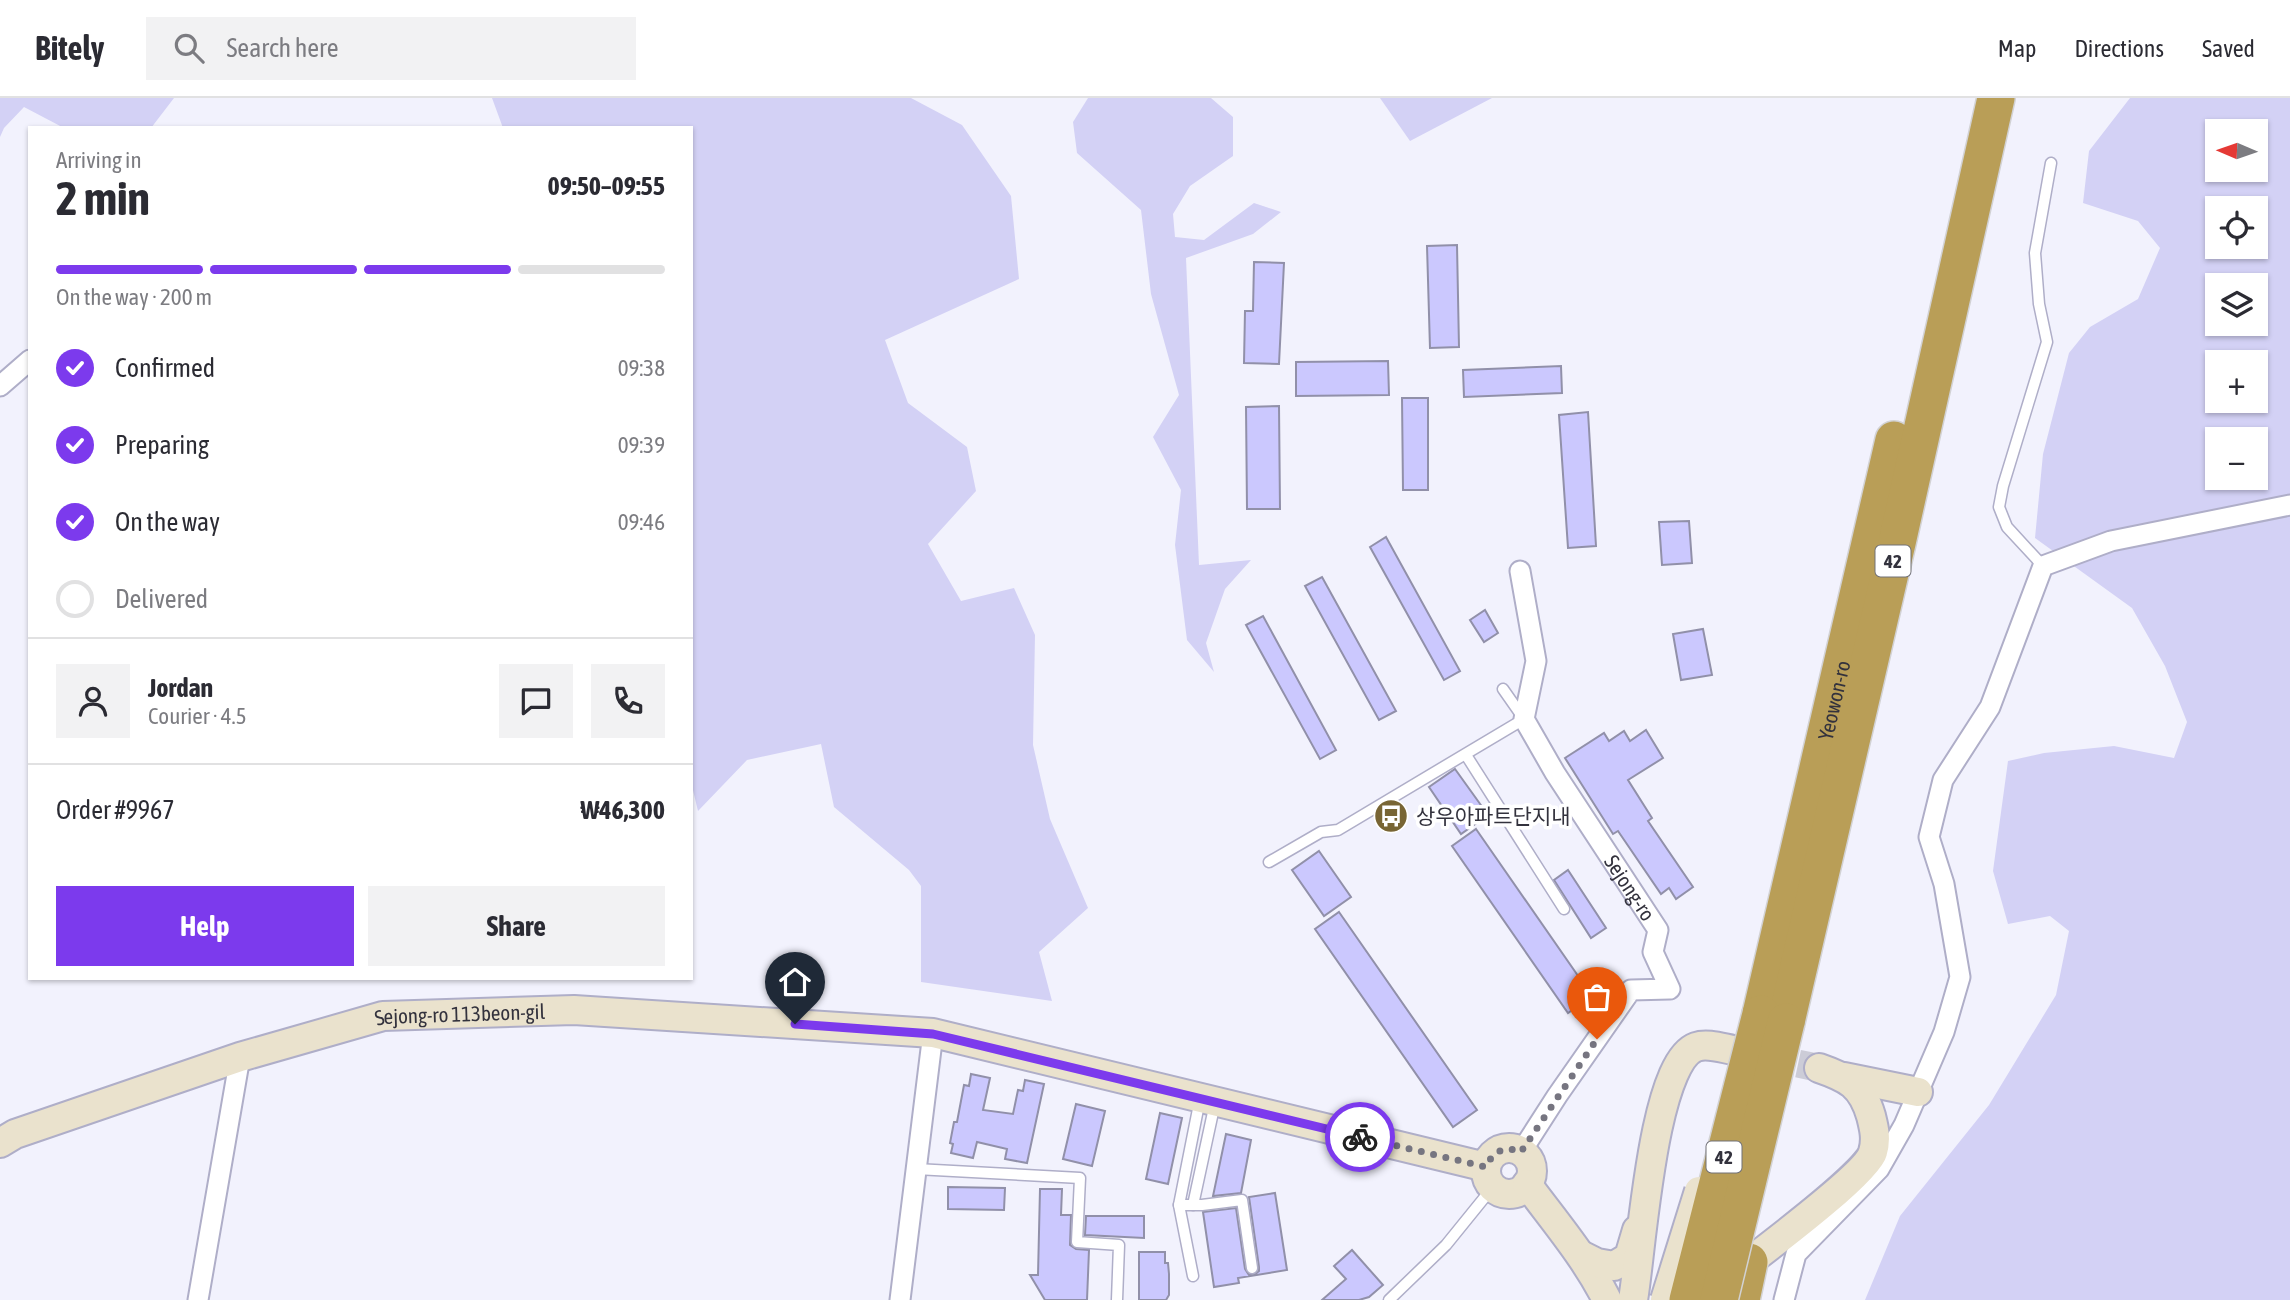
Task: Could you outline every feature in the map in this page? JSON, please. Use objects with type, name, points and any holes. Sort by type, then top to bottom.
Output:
[{"type":"highway","name":"Yeowon-ro","points":[[1719,1300],[1785,1017],[1972,98]]},
{"type":"highway","name":"42","points":[[1785,1017],[1897,543],[1996,98]]},
{"type":"highway","name":"Yeowon-ro","points":[[1688,1300],[1785,1017]]},
{"type":"highway","points":[[1741,1300],[1785,1017]]},
{"type":"street","points":[[0,386],[28,362]]},
{"type":"street","points":[[1784,1300],[1796,1254],[1879,1169],[1903,1125],[1944,1032],[1960,977],[1944,884],[1929,837],[1943,780],[1990,707],[2043,566],[2111,541],[2290,505]]},
{"type":"street","points":[[1520,571],[1536,661],[1524,719]]},
{"type":"street","name":"Sejong-ro","points":[[1521,1152],[1631,990],[1670,989],[1653,952],[1658,930],[1555,773],[1524,719]]},
{"type":"street","name":"Sejong-ro 113beon-gil","points":[[0,1143],[15,1134],[240,1057],[383,1016],[574,1010],[933,1034],[1208,1100],[1490,1177]]},
{"type":"street","points":[[1665,1300],[1745,1041],[1785,1017]]},
{"type":"street","points":[[900,1300],[933,1034]]},
{"type":"street","points":[[1633,1300],[1653,1147],[1667,1094],[1680,1059],[1696,1047],[1733,1050]]},
{"type":"street","points":[[198,1300],[240,1057]]},
{"type":"street","points":[[1873,1155],[1876,1137],[1865,1096],[1832,1072],[1918,1091]]},
{"type":"street","points":[[1749,1262],[1835,1193],[1903,1125]]},
{"type":"street","points":[[1514,1149],[1521,1152],[1531,1166],[1530,1178],[1522,1190],[1507,1194],[1490,1177],[1494,1154],[1500,1150],[1514,1149]]},
{"type":"street","points":[[1527,1184],[1581,1255],[1607,1300]]},
{"type":"street","points":[[1581,1255],[1597,1263],[1614,1266],[1629,1256],[1642,1216]]},
{"type":"lane","points":[[2043,566],[2007,527],[1999,508],[2003,486],[2047,342],[2039,304],[2035,253],[2051,163]]},
{"type":"lane","points":[[1269,862],[1321,832],[1338,830],[1524,719],[1503,689]]},
{"type":"lane","points":[[1466,755],[1564,909]]},
{"type":"lane","points":[[1193,1276],[1179,1205],[1208,1100]]},
{"type":"lane","points":[[1193,1205],[1208,1100]]},
{"type":"lane","points":[[916,1169],[1080,1178],[1077,1242],[1119,1245],[1117,1300]]},
{"type":"lane","points":[[1390,1300],[1446,1245],[1490,1177]]},
{"type":"lane","points":[[1179,1205],[1242,1200],[1252,1268]]},
{"type":"shaded area","points":[[0,98],[174,98],[153,126],[60,126],[24,107],[4,128],[0,137]]},
{"type":"shaded area","points":[[492,98],[911,98],[962,125],[1011,196],[1019,279],[885,340],[908,403],[967,447],[976,491],[928,544],[961,601],[1014,588],[1035,635],[1033,745],[1050,819],[1088,908],[1039,952],[1052,1001],[921,982],[921,886],[909,870],[834,807],[821,744],[747,760],[698,811],[693,790],[693,126],[502,126]]},
{"type":"shaded area","points":[[1088,98],[1211,98],[1233,117],[1233,156],[1190,186],[1173,214],[1175,237],[1204,240],[1254,203],[1281,212],[1253,234],[1186,258],[1199,565],[1251,560],[1225,589],[1206,643],[1214,672],[1187,640],[1175,545],[1181,490],[1153,437],[1179,395],[1151,294],[1141,210],[1077,153],[1073,122]]},
{"type":"shaded area","points":[[1380,98],[1492,98],[1410,141]]},
{"type":"shaded area","points":[[2130,98],[2290,98],[2290,1300],[1865,1300],[1900,1216],[1989,1105],[2056,995],[2069,931],[2050,916],[2008,924],[1993,871],[2008,761],[2044,753],[2114,746],[2174,758],[2187,722],[2165,666],[2132,608],[2035,538],[2043,454],[2069,353],[2090,327],[2138,299],[2160,248],[2138,221],[2083,203],[2089,151]]},
{"type":"building","points":[[1457,245],[1459,347],[1430,348],[1427,246]]},
{"type":"building","points":[[1254,262],[1284,263],[1279,364],[1244,363],[1245,311],[1253,311]]},
{"type":"building","points":[[1388,361],[1389,395],[1296,396],[1296,362]]},
{"type":"building","points":[[1561,366],[1562,393],[1464,397],[1463,370]]},
{"type":"building","points":[[1402,398],[1428,398],[1428,490],[1403,490]]},
{"type":"building","points":[[1279,406],[1280,509],[1247,509],[1246,407]]},
{"type":"building","points":[[1588,412],[1596,546],[1568,548],[1559,415]]},
{"type":"building","points":[[1689,521],[1692,563],[1662,565],[1659,522]]},
{"type":"building","points":[[1386,537],[1460,671],[1444,680],[1370,547]]},
{"type":"building","points":[[1322,577],[1396,711],[1379,720],[1305,586]]},
{"type":"building","points":[[1485,610],[1498,633],[1484,642],[1470,620]]},
{"type":"building","points":[[1263,616],[1336,750],[1320,759],[1246,625]]},
{"type":"building","points":[[1703,629],[1712,675],[1681,680],[1673,634]]},
{"type":"building","points":[[1646,730],[1663,758],[1628,780],[1652,818],[1648,821],[1693,887],[1676,899],[1669,888],[1661,894],[1618,831],[1613,834],[1565,758],[1604,733],[1609,741],[1624,731],[1630,741]]},
{"type":"building","points":[[1455,769],[1488,815],[1461,834],[1429,787]]},
{"type":"building","points":[[1476,829],[1592,996],[1568,1013],[1452,846]]},
{"type":"building","points":[[1319,851],[1351,897],[1324,916],[1292,870]]},
{"type":"building","points":[[1568,870],[1606,928],[1591,938],[1554,880]]},
{"type":"building","points":[[1339,912],[1477,1110],[1453,1127],[1315,929]]},
{"type":"building","points":[[971,1074],[990,1078],[983,1110],[1013,1114],[1018,1090],[1023,1091],[1025,1080],[1044,1084],[1027,1163],[1005,1159],[1007,1149],[977,1142],[973,1158],[951,1153],[954,1122],[957,1122],[964,1085],[969,1086]]},
{"type":"building","points":[[1076,1104],[1105,1111],[1092,1166],[1063,1159]]},
{"type":"building","points":[[1160,1113],[1182,1118],[1168,1184],[1146,1179]]},
{"type":"building","points":[[1226,1134],[1251,1140],[1241,1193],[1213,1196]]},
{"type":"building","points":[[948,1187],[1005,1188],[1004,1210],[948,1209]]},
{"type":"building","points":[[1040,1189],[1062,1189],[1061,1215],[1071,1215],[1070,1245],[1076,1249],[1089,1250],[1087,1300],[1045,1300],[1030,1275],[1038,1275]]},
{"type":"building","points":[[1275,1193],[1287,1270],[1238,1278],[1239,1283],[1214,1287],[1203,1212],[1236,1208],[1245,1269],[1249,1275],[1254,1275],[1259,1271],[1259,1267],[1249,1197]]},
{"type":"building","points":[[1086,1216],[1144,1216],[1144,1238],[1085,1235]]},
{"type":"building","points":[[1352,1250],[1383,1285],[1369,1297],[1359,1300],[1322,1300],[1346,1279],[1334,1266]]},
{"type":"building","points":[[1139,1252],[1165,1252],[1169,1274],[1169,1295],[1166,1300],[1139,1300]]},
{"type":"tunnel","points":[[1757,1055],[1819,1068]]},
{"type":"way so far","points":[[1360,1137],[1486,1167],[1489,1160],[1500,1150],[1507,1148],[1521,1152],[1597,1039]]},
{"type":"place","name":"상우아파트단지내","points":[[1391,816]]},
{"type":"route","points":[[795,1024],[933,1034],[1360,1137]]}]
